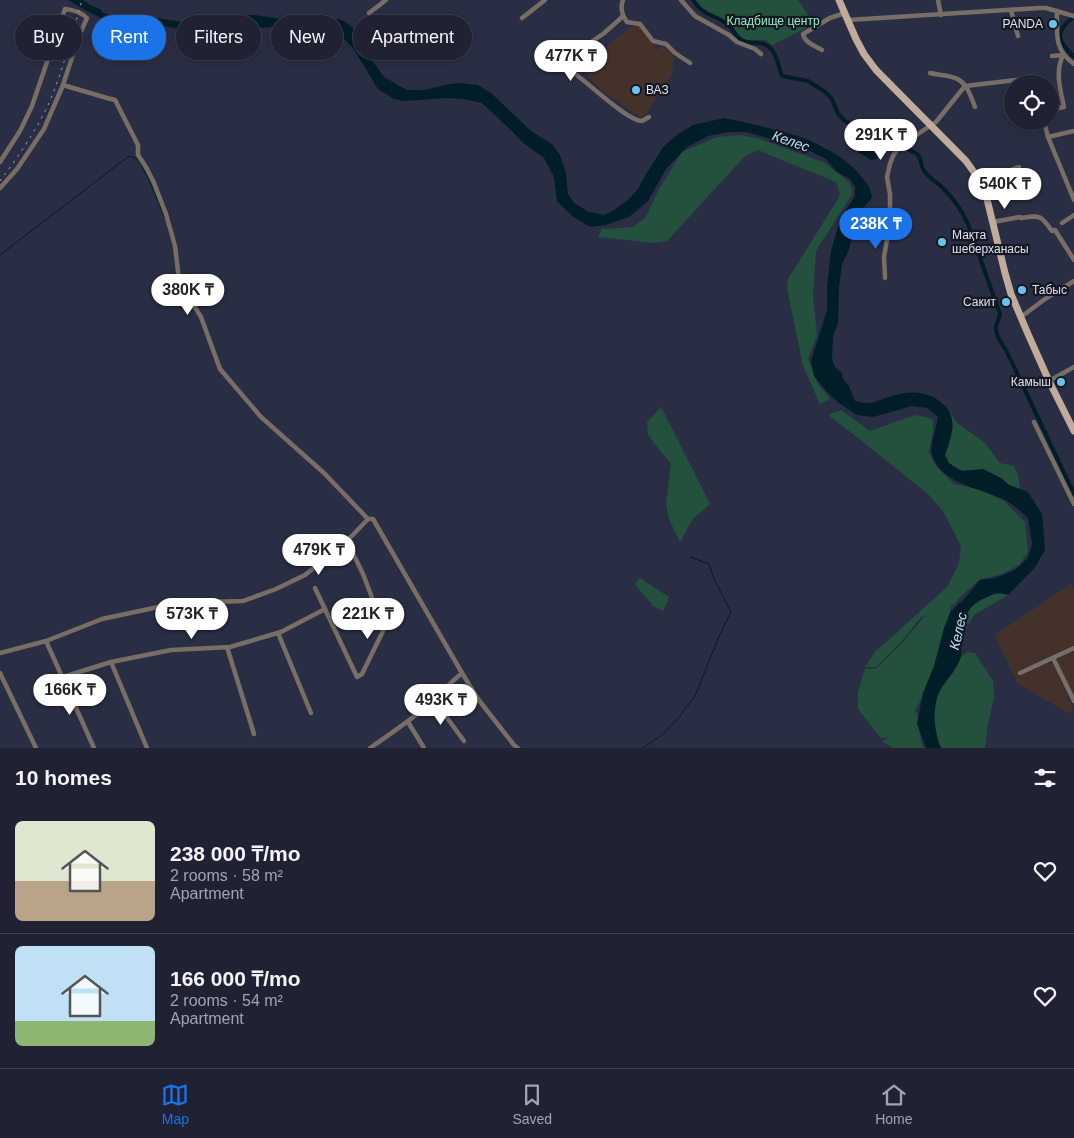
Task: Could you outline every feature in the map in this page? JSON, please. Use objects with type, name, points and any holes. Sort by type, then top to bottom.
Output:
[{"type":"main road","points":[[839,0],[856,39],[880,78],[931,125],[966,161],[981,182],[1011,294],[1049,381],[1074,430]]},
{"type":"street","points":[[369,13],[386,0]]},
{"type":"street","points":[[522,18],[545,0]]},
{"type":"street","points":[[623,0],[623,15],[626,22],[640,24],[654,41],[666,44],[690,63]]},
{"type":"street","points":[[681,0],[694,16],[729,35],[737,42],[756,49],[761,54]]},
{"type":"street","points":[[938,0],[940,15]]},
{"type":"street","points":[[848,20],[1039,8],[1073,14]]},
{"type":"street","points":[[0,162],[20,131],[32,106],[66,10],[82,13],[87,18],[44,129],[17,169],[0,188]]},
{"type":"street","points":[[1011,10],[1018,36]]},
{"type":"street","points":[[1057,11],[1057,38],[1063,55],[1074,64]]},
{"type":"street","points":[[822,50],[806,40],[802,35],[818,23],[845,13]]},
{"type":"street","points":[[623,15],[570,61],[568,65],[574,73],[625,114],[640,120],[649,117]]},
{"type":"street","points":[[1052,56],[1063,55]]},
{"type":"street","points":[[1058,75],[1063,55]]},
{"type":"street","points":[[930,73],[956,78],[965,86],[975,107]]},
{"type":"street","points":[[885,278],[884,257],[890,223],[888,173],[893,156],[898,148],[936,122],[965,86],[1004,82]]},
{"type":"street","points":[[1059,83],[1064,107],[1059,108]]},
{"type":"street","points":[[63,84],[115,100],[138,145],[138,154],[154,182],[175,246],[179,280],[201,318],[220,369],[261,417],[324,473],[368,519]]},
{"type":"street","points":[[1046,130],[1074,200]]},
{"type":"street","points":[[1048,137],[1074,131]]},
{"type":"street","points":[[891,144],[898,148]]},
{"type":"street","points":[[981,182],[1020,167]]},
{"type":"street","points":[[1062,223],[1074,215]]},
{"type":"street","points":[[992,222],[1035,216],[1044,220],[1052,231],[1055,230],[1074,260]]},
{"type":"street","points":[[890,223],[896,229]]},
{"type":"street","points":[[1020,317],[1074,281]]},
{"type":"street","points":[[1049,381],[1074,367]]},
{"type":"street","points":[[1034,422],[1074,504]]},
{"type":"street","points":[[0,652],[46,641],[102,619],[177,602],[243,601],[276,590],[305,575],[348,541],[368,519],[373,518],[478,699],[514,747]]},
{"type":"street","points":[[315,588],[357,677],[362,674],[384,629],[348,541]]},
{"type":"street","points":[[63,677],[111,662],[170,650],[227,648],[278,633],[325,609]]},
{"type":"street","points":[[278,633],[311,713]]},
{"type":"street","points":[[46,641],[94,748]]},
{"type":"street","points":[[227,648],[254,734]]},
{"type":"street","points":[[1020,673],[1074,648]]},
{"type":"street","points":[[1053,658],[1074,701]]},
{"type":"street","points":[[111,662],[148,748]]},
{"type":"street","points":[[0,673],[36,748]]},
{"type":"street","points":[[372,748],[408,722],[462,673]]},
{"type":"street","points":[[434,700],[464,741]]},
{"type":"street","points":[[408,722],[424,748]]},
{"type":"shaded area","points":[[638,24],[657,50],[663,46],[674,57],[672,74],[646,114],[640,117],[602,91],[581,68],[630,27]]},
{"type":"shaded area","points":[[1071,584],[1074,590],[1074,645],[1017,671],[1019,676],[1047,663],[1053,664],[1073,708],[1070,714],[1017,683],[995,635]]},
{"type":"shaded area","points":[[1074,651],[1074,698],[1056,662],[1058,658]]},
{"type":"green space","name":"Кладбище центр","points":[[694,0],[798,0],[809,16],[818,22],[772,45],[765,40],[745,40],[736,35],[729,24],[702,11]]},
{"type":"green space","points":[[739,135],[757,138],[825,163],[849,182],[853,193],[816,251],[813,296],[817,335],[808,359],[817,382],[830,399],[820,404],[803,366],[787,288],[788,279],[838,199],[840,193],[836,182],[758,150],[745,156],[667,241],[654,243],[598,237],[602,229],[633,227],[646,217],[659,189],[682,152],[717,137]]},
{"type":"green space","points":[[661,407],[710,504],[692,520],[680,542],[669,519],[666,504],[671,464],[648,435],[647,422]]},
{"type":"green space","points":[[841,410],[870,431],[915,415],[933,419],[929,452],[936,466],[954,484],[978,489],[1004,501],[1025,522],[1028,552],[1019,565],[1002,574],[979,580],[951,606],[942,658],[915,711],[924,748],[893,748],[882,741],[890,737],[881,738],[858,709],[858,692],[865,669],[877,668],[928,615],[921,617],[901,642],[876,667],[865,667],[875,652],[948,586],[959,563],[961,546],[943,511],[928,494],[828,415]]},
{"type":"green space","points":[[950,412],[957,423],[984,442],[1000,463],[1014,466],[1018,474],[1020,489],[1009,485],[1001,478],[983,469],[963,471],[949,463],[945,455],[953,427]]},
{"type":"green space","points":[[640,578],[669,597],[663,611],[653,606],[635,584]]},
{"type":"green space","points":[[998,592],[1008,595],[974,615],[961,636],[963,622],[969,610],[977,602]]},
{"type":"green space","points":[[967,652],[975,653],[993,681],[994,697],[985,748],[941,748],[934,719],[935,704],[937,697],[960,658]]},
{"type":"water","name":"Келес","points":[[67,0],[83,0],[100,9],[103,13],[110,15],[95,15]]},
{"type":"water","name":"Келес","points":[[261,16],[271,17],[271,27],[261,28]]},
{"type":"water","name":"Келес","points":[[166,20],[176,21],[176,28],[166,27]]},
{"type":"water","name":"Келес","points":[[343,21],[353,28],[353,48],[343,38]]},
{"type":"water","name":"Келес","points":[[360,60],[372,60],[384,77],[407,90],[424,90],[458,83],[478,85],[491,93],[531,131],[553,145],[560,155],[566,173],[568,194],[574,203],[589,212],[604,215],[628,200],[638,189],[664,146],[678,134],[693,125],[724,118],[801,137],[836,154],[855,169],[868,185],[872,195],[871,199],[862,209],[855,224],[849,250],[842,264],[838,323],[833,336],[832,359],[835,367],[842,373],[843,379],[849,386],[855,401],[871,403],[899,394],[913,392],[926,394],[938,400],[951,415],[951,435],[945,455],[949,463],[963,471],[983,469],[1001,478],[1009,485],[1028,492],[1042,514],[1045,550],[1034,569],[1008,595],[995,594],[990,596],[978,602],[966,614],[962,630],[959,661],[939,692],[935,706],[935,727],[941,748],[926,748],[917,724],[923,693],[934,666],[944,628],[950,613],[980,580],[995,578],[1015,570],[1028,558],[1032,544],[1028,518],[1006,501],[962,484],[944,473],[937,465],[931,451],[938,417],[927,408],[912,406],[873,417],[857,415],[839,403],[814,376],[811,361],[827,310],[827,287],[831,251],[838,227],[855,196],[855,187],[850,179],[837,172],[826,159],[806,149],[747,132],[728,132],[708,136],[687,147],[666,169],[648,201],[629,217],[606,225],[590,227],[572,216],[557,201],[554,177],[544,158],[522,142],[482,103],[446,98],[404,101],[394,99],[378,89]]},
{"type":"water","points":[[861,145],[878,151],[877,159],[871,160],[858,152]]},
{"type":"waterway","points":[[693,0],[705,13],[727,24],[743,41],[762,43],[769,47],[776,56],[782,76],[808,81],[824,91],[832,99],[838,114],[845,121],[869,132],[890,131],[902,144]]},
{"type":"waterway","points":[[1071,19],[1062,30],[1060,39],[1074,57]]},
{"type":"waterway","points":[[904,146],[917,154],[925,172],[951,196],[966,219],[1000,314],[996,327],[998,336],[1074,494]]},
{"type":"waterway","points":[[0,255],[129,156],[138,159],[165,218]]},
{"type":"waterway","points":[[643,748],[662,735],[695,696],[731,612],[714,579],[709,564],[690,557]]},
{"type":"railway","points":[[0,181],[38,124],[49,103],[63,65],[82,0]]},
{"type":"place","name":"PANDA","points":[[1053,24]]},
{"type":"place","name":"ВАЗ","points":[[636,90]]},
{"type":"place","name":"Мақта шеберханасы","points":[[942,242]]},
{"type":"place","name":"Табыс","points":[[1022,290]]},
{"type":"place","name":"Сакит","points":[[1006,302]]},
{"type":"place","name":"Камыш","points":[[1061,382]]}]
